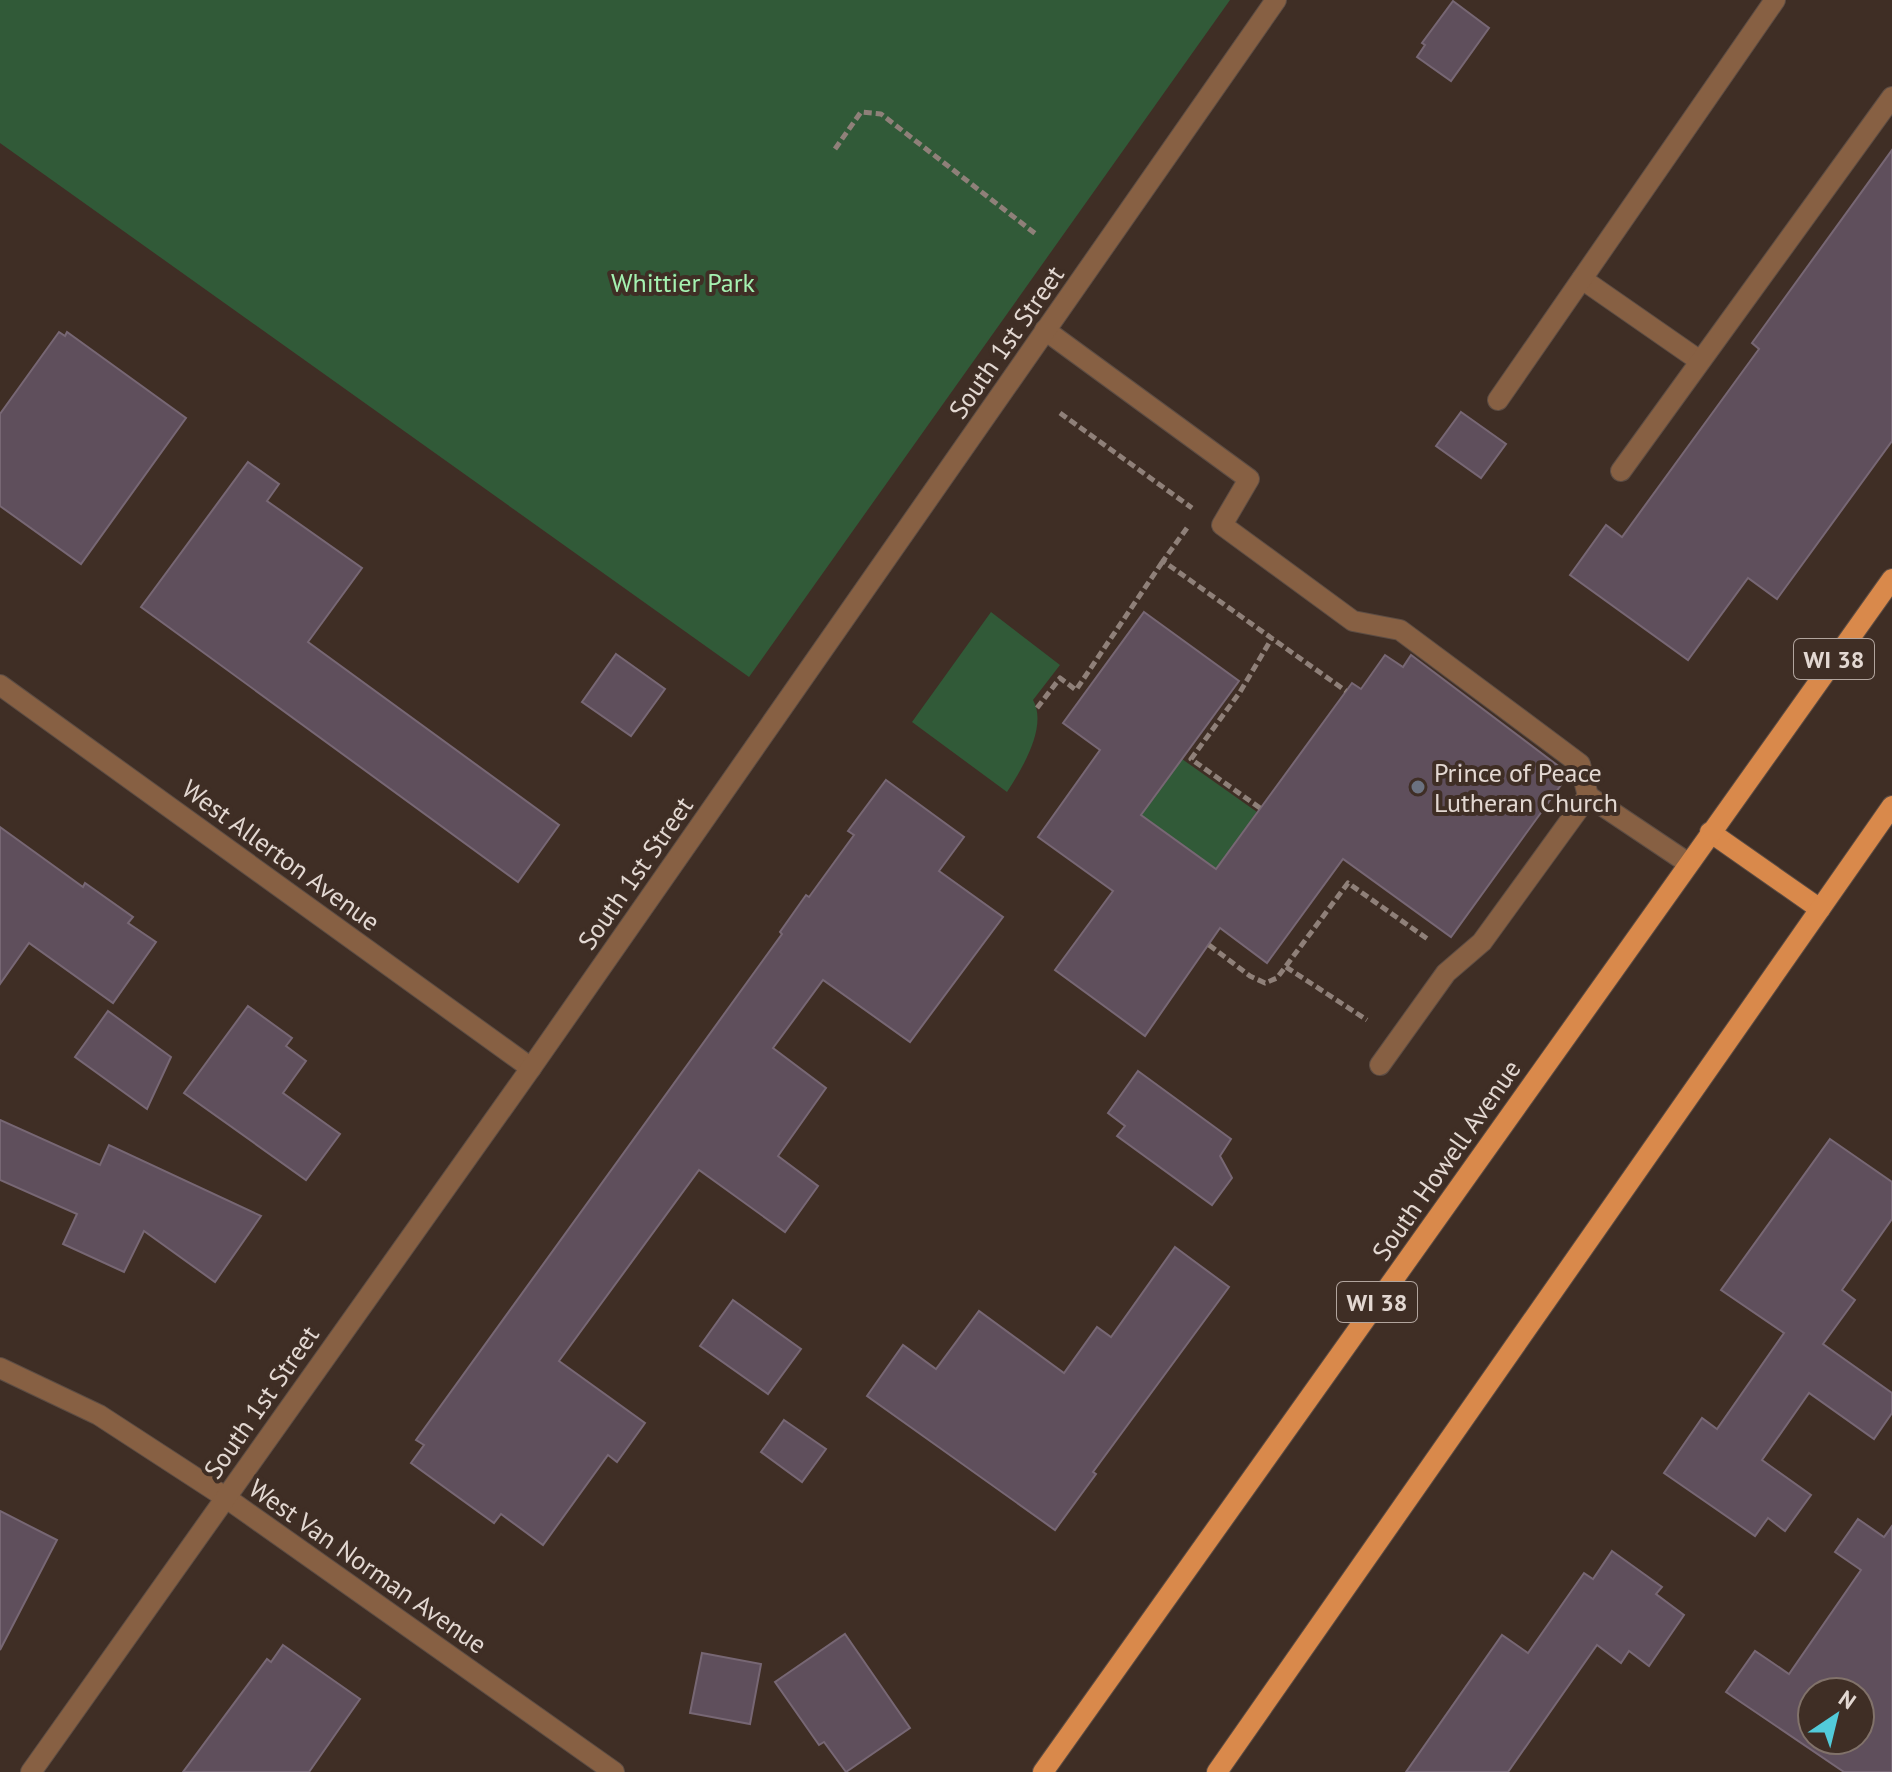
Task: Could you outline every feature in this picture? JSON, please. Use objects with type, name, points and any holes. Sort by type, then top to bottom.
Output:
[{"type":"main road","name":"South Howell Avenue","points":[[1043,1772],[1892,579]]},
{"type":"main road","points":[[1217,1772],[1892,806]]},
{"type":"main road","points":[[1710,832],[1820,909]]},
{"type":"street","name":"South 1st Street","points":[[31,1772],[531,1068],[1276,0]]},
{"type":"street","points":[[1498,400],[1775,0]]},
{"type":"street","points":[[1621,471],[1892,97]]},
{"type":"street","points":[[1582,279],[1700,361]]},
{"type":"street","points":[[1045,330],[1249,479],[1222,525],[1353,621],[1400,630],[1580,764],[1588,796],[1688,863]]},
{"type":"street","name":"West Allerton Avenue","points":[[0,685],[531,1068]]},
{"type":"street","points":[[1380,1065],[1446,973],[1482,942],[1588,796]]},
{"type":"street","name":"West Van Norman Avenue","points":[[0,1368],[99,1415],[225,1497],[614,1772]]},
{"type":"path","points":[[835,149],[861,112],[881,114],[1037,235]]},
{"type":"path","points":[[1037,708],[1060,678],[1076,690],[1133,612],[1163,561]]},
{"type":"path","points":[[1260,808],[1191,759],[1240,692],[1272,638]]},
{"type":"path","points":[[1209,945],[1250,976],[1265,983],[1277,978],[1348,883],[1459,961]]},
{"type":"path","points":[[1286,967],[1397,1042]]},
{"type":"green space","name":"Whittier Park","points":[[0,0],[1230,0],[749,677],[0,143]]},
{"type":"green space","points":[[991,612],[1060,665],[1033,700],[1037,710],[1035,734],[1026,760],[1007,792],[912,722]]},
{"type":"green space","points":[[1182,759],[1257,812],[1216,869],[1109,792],[1157,792]]},
{"type":"building","points":[[1453,1],[1489,28],[1451,81],[1417,57],[1425,45],[1422,43]]},
{"type":"building","points":[[1892,150],[1892,441],[1777,599],[1748,578],[1688,660],[1570,575],[1606,525],[1622,537],[1759,349],[1752,343]]},
{"type":"building","points":[[59,332],[65,336],[67,332],[186,418],[81,564],[0,506],[0,414]]},
{"type":"building","points":[[1461,412],[1506,444],[1481,478],[1436,446]]},
{"type":"building","points":[[248,462],[279,484],[267,501],[362,568],[308,642],[559,825],[518,882],[141,607]]},
{"type":"building","name":"Prince of Peace Lutheran Church","points":[[1144,612],[1239,681],[1141,815],[1216,869],[1352,683],[1361,689],[1385,655],[1403,667],[1411,655],[1569,774],[1451,937],[1343,859],[1267,963],[1220,928],[1145,1036],[1055,970],[1113,891],[1038,837],[1100,750],[1063,723]]},
{"type":"building","points":[[616,654],[665,689],[631,736],[582,702]]},
{"type":"building","points":[[886,780],[964,837],[939,871],[1003,917],[910,1042],[823,980],[773,1048],[826,1088],[778,1156],[818,1186],[785,1232],[699,1170],[559,1361],[645,1423],[617,1462],[608,1455],[543,1545],[501,1514],[494,1523],[411,1463],[424,1445],[416,1440],[782,934],[780,932],[806,895],[809,897],[854,835],[848,831]]},
{"type":"building","points":[[0,827],[83,887],[85,883],[133,917],[128,923],[156,942],[113,1003],[29,943],[0,984]]},
{"type":"building","points":[[248,1006],[292,1038],[286,1046],[306,1061],[283,1093],[340,1134],[306,1180],[184,1093]]},
{"type":"building","points":[[108,1011],[171,1057],[147,1109],[75,1057]]},
{"type":"building","points":[[1138,1071],[1231,1139],[1220,1156],[1232,1178],[1212,1205],[1117,1136],[1125,1126],[1108,1113]]},
{"type":"building","points":[[0,1120],[100,1165],[109,1145],[261,1216],[215,1282],[144,1231],[124,1272],[63,1244],[77,1214],[0,1180]]},
{"type":"building","points":[[1830,1139],[1892,1182],[1892,1219],[1842,1290],[1855,1300],[1823,1344],[1892,1393],[1892,1413],[1874,1439],[1809,1393],[1762,1460],[1811,1495],[1785,1531],[1768,1518],[1755,1536],[1664,1473],[1702,1418],[1717,1429],[1784,1333],[1721,1290]]},
{"type":"building","points":[[1175,1247],[1229,1287],[1093,1472],[1096,1474],[1055,1530],[867,1396],[903,1345],[936,1369],[979,1311],[1064,1373],[1097,1327],[1111,1337]]},
{"type":"building","points":[[733,1300],[801,1349],[768,1394],[700,1346]]},
{"type":"building","points":[[784,1420],[826,1449],[802,1482],[761,1452]]},
{"type":"building","points":[[0,1511],[57,1540],[0,1650]]},
{"type":"building","points":[[1858,1519],[1884,1537],[1892,1526],[1892,1772],[1844,1772],[1820,1756],[1876,1756],[1876,1676],[1796,1676],[1796,1739],[1726,1692],[1755,1651],[1789,1674],[1861,1570],[1835,1552]]},
{"type":"building","points":[[1612,1551],[1662,1587],[1656,1594],[1684,1615],[1649,1666],[1629,1651],[1621,1663],[1597,1645],[1508,1772],[1406,1772],[1502,1635],[1528,1653],[1584,1573],[1593,1579]]},
{"type":"building","points":[[845,1634],[910,1728],[846,1772],[824,1742],[819,1745],[775,1682]]},
{"type":"building","points":[[283,1645],[360,1699],[309,1772],[183,1772],[267,1659],[271,1662]]},
{"type":"building","points":[[702,1653],[761,1664],[750,1724],[690,1713]]},
{"type":"place","name":"Prince of Peace Lutheran Church","points":[[1418,787]]}]
